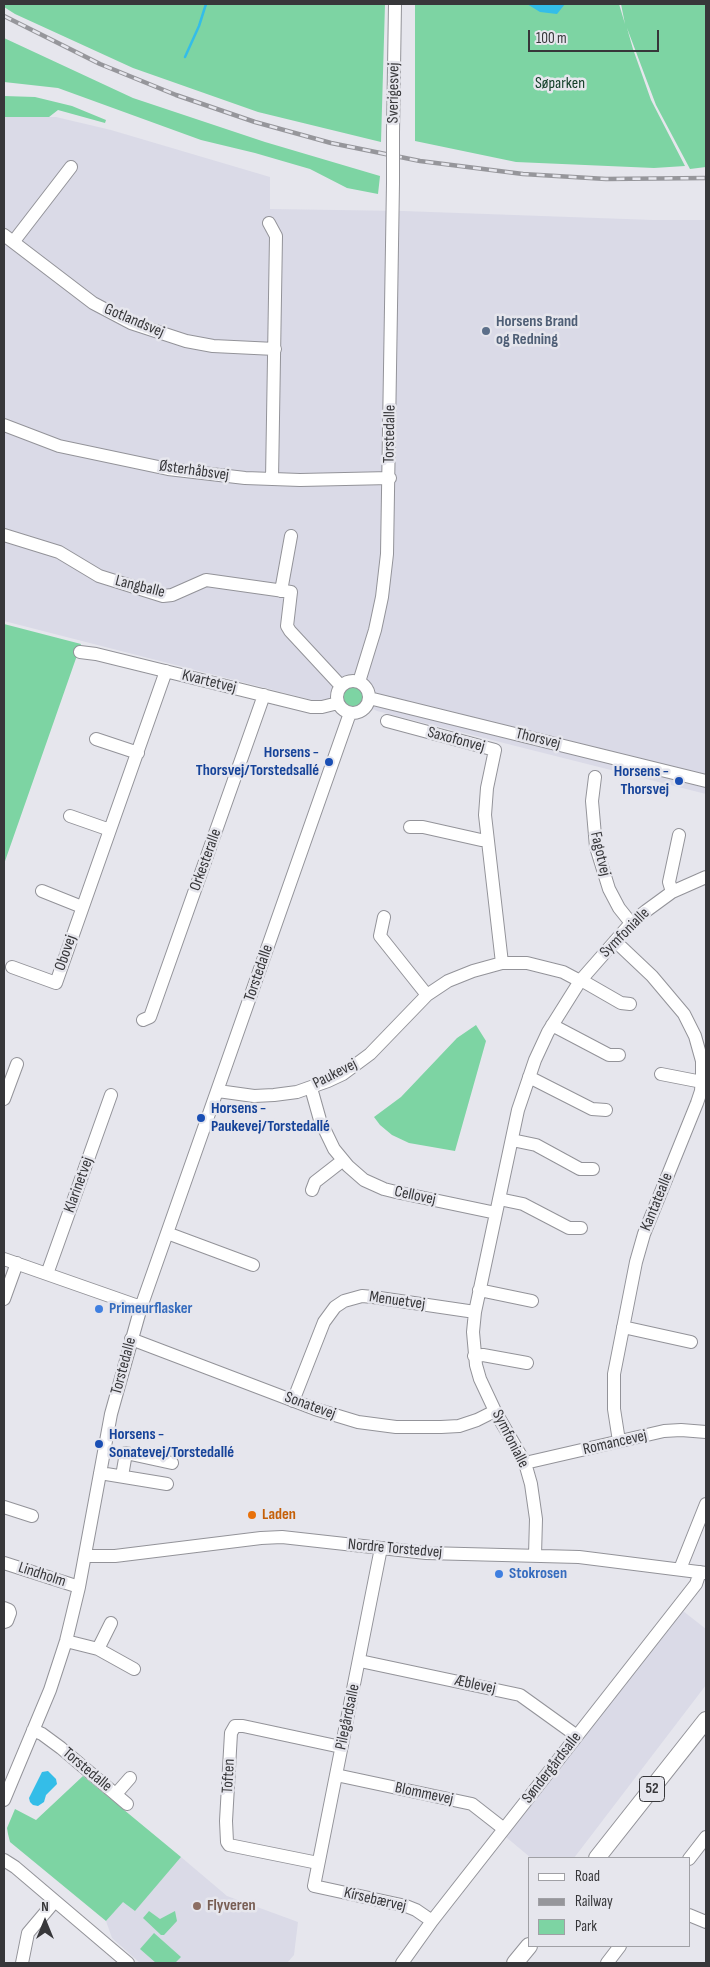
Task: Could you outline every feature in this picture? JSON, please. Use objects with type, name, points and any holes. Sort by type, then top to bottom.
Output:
[{"type":"main road","name":"52","points":[[598,1857],[706,1720]]},
{"type":"main road","points":[[515,1963],[528,1947]]},
{"type":"street","name":"Sverigesvej","points":[[393,183],[395,4]]},
{"type":"street","name":"Gotlandsvej","points":[[72,167],[9,238],[93,302],[131,323],[160,334],[213,346],[275,349]]},
{"type":"street","name":"Torstedalle","points":[[359,682],[375,630],[385,577],[390,478],[393,183]]},
{"type":"street","points":[[270,223],[276,236],[272,479]]},
{"type":"street","name":"Østerhåbsvej","points":[[4,424],[59,446],[168,469],[245,478],[390,478]]},
{"type":"street","name":"Langballe","points":[[4,535],[59,552],[99,576],[163,596],[172,595],[206,580],[281,591]]},
{"type":"street","points":[[290,536],[281,591],[292,592],[288,626],[290,631],[341,686]]},
{"type":"street","name":"Kvartetvej","points":[[80,652],[317,707],[338,703]]},
{"type":"street","name":"Obovej","points":[[12,967],[56,983],[166,671]]},
{"type":"street","points":[[348,682],[359,682],[366,688],[369,698],[367,705],[363,710],[356,713],[344,711],[338,703],[337,693],[341,686],[348,682]]},
{"type":"street","name":"Orkesteralle","points":[[143,1020],[150,1017],[264,695]]},
{"type":"street","name":"Thorsvej","points":[[369,698],[706,781]]},
{"type":"street","name":"Torstedalle","points":[[4,1800],[50,1690],[66,1641],[79,1587],[115,1398],[140,1307],[218,1091],[350,713]]},
{"type":"street","name":"Saxofonvej","points":[[387,721],[495,750],[486,795],[485,815],[502,963]]},
{"type":"street","points":[[96,739],[138,752]]},
{"type":"street","name":"Fagotvej","points":[[595,777],[592,801],[596,847],[609,889],[619,908],[631,923]]},
{"type":"street","points":[[70,816],[110,830]]},
{"type":"street","points":[[410,827],[424,827],[487,840]]},
{"type":"street","points":[[672,892],[669,882],[679,835]]},
{"type":"street","name":"Symfonialle","points":[[536,1555],[536,1519],[531,1484],[525,1463],[495,1411],[480,1379],[474,1356],[473,1332],[479,1290],[518,1110],[529,1078],[552,1025],[581,980],[631,923],[672,892],[706,877]]},
{"type":"street","points":[[42,891],[82,906]]},
{"type":"street","points":[[384,917],[380,936],[427,995]]},
{"type":"street","name":"Kantatealle","points":[[615,941],[652,976],[687,1019],[700,1052],[703,1084],[639,1246],[615,1361],[614,1416],[619,1442]]},
{"type":"street","name":"Paukevej","points":[[218,1091],[254,1096],[274,1095],[311,1088],[343,1074],[370,1054],[427,995],[459,975],[502,963],[528,963],[545,966],[581,980]]},
{"type":"street","points":[[581,980],[621,1003],[630,1004]]},
{"type":"street","points":[[552,1025],[609,1055],[619,1055]]},
{"type":"street","points":[[4,1100],[17,1064]]},
{"type":"street","points":[[661,1074],[703,1084]]},
{"type":"street","points":[[529,1078],[592,1109],[606,1110]]},
{"type":"street","name":"Cellovej","points":[[311,1088],[326,1134],[342,1161],[364,1180],[384,1189],[496,1213]]},
{"type":"street","name":"Klarinetvej","points":[[47,1274],[111,1095]]},
{"type":"street","points":[[512,1140],[536,1145],[580,1169],[593,1169]]},
{"type":"street","points":[[312,1190],[315,1182],[342,1161]]},
{"type":"street","points":[[499,1199],[523,1204],[569,1228],[581,1228]]},
{"type":"street","points":[[167,1233],[253,1265]]},
{"type":"street","points":[[4,1259],[140,1307]]},
{"type":"street","points":[[4,1299],[16,1263]]},
{"type":"street","points":[[479,1290],[532,1301]]},
{"type":"street","name":"Menuetvej","points":[[293,1401],[324,1322],[335,1307],[344,1301],[362,1296],[373,1296],[475,1312]]},
{"type":"street","points":[[623,1327],[691,1342]]},
{"type":"street","name":"Sonatevej","points":[[131,1339],[293,1401],[350,1420],[396,1427],[441,1428],[458,1426],[477,1420],[495,1411]]},
{"type":"street","points":[[474,1356],[483,1354],[527,1363]]},
{"type":"street","name":"Romancevej","points":[[525,1463],[664,1431],[706,1432]]},
{"type":"street","points":[[122,1476],[126,1453],[172,1463]]},
{"type":"street","points":[[100,1473],[167,1484]]},
{"type":"street","points":[[680,1569],[706,1504]]},
{"type":"street","points":[[4,1508],[32,1516]]},
{"type":"street","name":"Nordre Torstedvej","points":[[85,1556],[115,1556],[282,1537],[426,1553],[579,1556],[703,1572]]},
{"type":"street","name":"Pilegårdsalle","points":[[314,1886],[381,1548]]},
{"type":"street","name":"Lindholm","points":[[4,1563],[79,1587]]},
{"type":"street","name":"Søndergårdsalle","points":[[402,1963],[432,1921],[696,1584],[703,1572]]},
{"type":"street","points":[[4,1608],[9,1610],[10,1613],[7,1621],[4,1622]]},
{"type":"street","points":[[98,1649],[111,1623]]},
{"type":"street","points":[[66,1641],[98,1649],[134,1669]]},
{"type":"street","name":"Æblevej","points":[[360,1661],[520,1695],[576,1736]]},
{"type":"street","name":"Toften","points":[[318,1863],[229,1845],[227,1842],[226,1821],[231,1734],[235,1726],[244,1726],[341,1747]]},
{"type":"street","name":"Torstedalle","points":[[33,1730],[42,1734],[61,1748],[127,1804]]},
{"type":"street","name":"Blommevej","points":[[336,1775],[472,1804],[504,1829]]},
{"type":"street","name":"Torstedalle","points":[[116,1794],[130,1778]]},
{"type":"street","points":[[690,1858],[706,1837]]},
{"type":"street","points":[[4,1860],[15,1867],[128,1963]]},
{"type":"street","name":"Kirsebærvej","points":[[314,1886],[406,1906],[416,1910],[432,1921]]},
{"type":"street","points":[[22,1963],[28,1933],[55,1902]]},
{"type":"street","points":[[690,1915],[706,1922]]},
{"type":"street","points":[[607,1963],[619,1947]]},
{"type":"shaded area","points":[[4,117],[56,117],[111,130],[270,177],[270,209],[706,220],[706,794],[377,711],[355,700],[316,701],[4,621]]},
{"type":"shaded area","points":[[683,1611],[706,1629],[706,1685],[575,1857],[530,1857],[506,1837]]},
{"type":"shaded area","name":"Flyveren","points":[[181,1857],[227,1896],[298,1922],[294,1955],[287,1963],[140,1963],[112,1938],[106,1921],[123,1901],[135,1910]]},
{"type":"green space","points":[[4,4],[385,4],[381,142],[258,112],[133,68],[15,14],[4,7]]},
{"type":"green space","name":"Søparken","points":[[415,4],[619,4],[625,24],[621,4],[706,4],[706,167],[690,169],[656,105],[627,28],[651,100],[685,166],[654,168],[516,162],[415,141]]},
{"type":"green space","points":[[4,38],[133,98],[265,142],[380,176],[378,194],[347,188],[310,169],[201,140],[58,88],[4,82]]},
{"type":"green space","points":[[4,96],[35,97],[72,106],[106,120],[105,123],[58,110],[49,117],[4,117]]},
{"type":"green space","points":[[4,624],[81,644],[4,864]]},
{"type":"green space","points":[[353,686],[361,689],[364,697],[361,705],[353,708],[345,705],[342,697],[345,689]]},
{"type":"green space","points":[[476,1025],[486,1041],[455,1151],[409,1143],[392,1135],[380,1125],[374,1117],[401,1097],[457,1038]]},
{"type":"green space","points":[[83,1776],[181,1857],[135,1911],[123,1902],[106,1921],[10,1842],[7,1828],[15,1809],[36,1820]]},
{"type":"green space","points":[[149,1911],[160,1919],[175,1911],[177,1921],[164,1935],[161,1935],[143,1918]]},
{"type":"green space","points":[[154,1933],[181,1957],[175,1963],[156,1963],[140,1949]]},
{"type":"water","points":[[527,4],[565,4],[557,14],[540,12]]},
{"type":"water","points":[[48,1771],[56,1779],[57,1784],[46,1795],[44,1802],[38,1806],[33,1805],[29,1798],[42,1772]]},
{"type":"waterway","points":[[185,57],[199,26],[206,4]]},
{"type":"railway","points":[[4,16],[100,64],[176,95],[255,122],[331,143],[420,161],[523,174],[606,179],[706,178]]},
{"type":"place","name":"Horsens Brand og Redning","points":[[486,331]]},
{"type":"place","name":"Horsens - Thorsvej/Torstedsallé","points":[[329,762]]},
{"type":"place","name":"Horsens - Thorsvej","points":[[679,781]]},
{"type":"place","name":"Horsens - Paukevej/Torstedallé","points":[[201,1118]]},
{"type":"place","name":"Primeurflasker","points":[[99,1309]]},
{"type":"place","name":"Horsens - Sonatevej/Torstedallé","points":[[99,1444]]},
{"type":"place","name":"Laden","points":[[252,1515]]},
{"type":"place","name":"Stokrosen","points":[[499,1574]]},
{"type":"place","name":"Flyveren","points":[[197,1906]]}]
